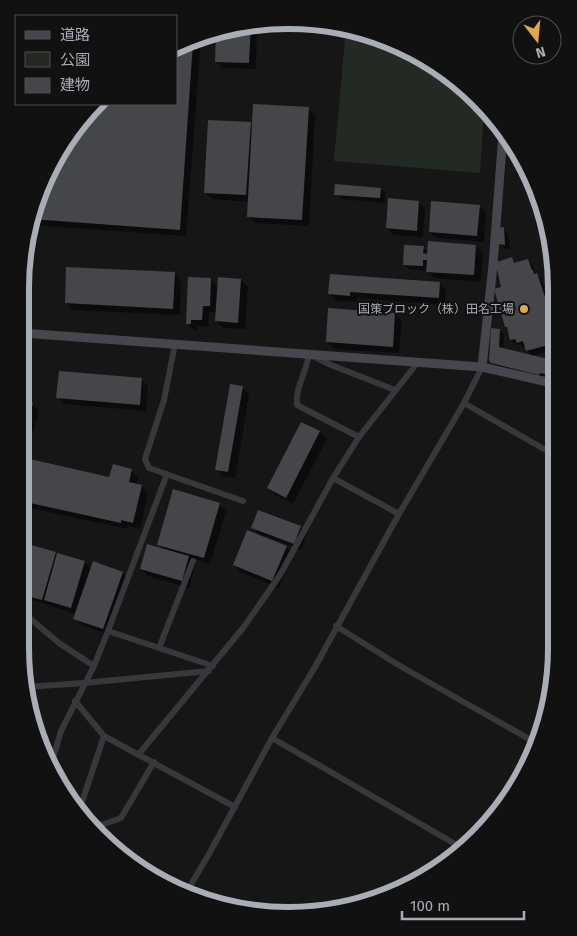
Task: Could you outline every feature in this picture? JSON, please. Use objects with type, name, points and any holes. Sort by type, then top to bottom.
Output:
[{"type":"street","points":[[189,887],[272,738],[315,667],[399,514],[464,403],[482,367],[493,265],[502,141]]},
{"type":"street","points":[[29,334],[482,367],[548,382]]},
{"type":"street","points":[[175,344],[164,400],[145,460],[149,468],[243,501]]},
{"type":"street","points":[[309,354],[331,365],[395,390]]},
{"type":"street","points":[[309,354],[308,364],[296,398],[297,405],[359,437]]},
{"type":"street","points":[[138,755],[243,628],[280,574],[333,478],[359,437],[418,362]]},
{"type":"street","points":[[464,403],[548,451]]},
{"type":"street","points":[[53,757],[61,731],[94,666],[108,632],[167,474]]},
{"type":"street","points":[[333,478],[399,514]]},
{"type":"street","points":[[159,648],[192,560]]},
{"type":"street","points":[[29,618],[59,643],[94,666]]},
{"type":"street","points":[[336,626],[400,666],[531,740]]},
{"type":"street","points":[[108,632],[159,648],[211,668]]},
{"type":"street","points":[[32,687],[84,683],[211,668]]},
{"type":"street","points":[[75,702],[104,736],[235,807]]},
{"type":"street","points":[[81,805],[104,736]]},
{"type":"street","points":[[272,738],[457,845]]},
{"type":"street","points":[[100,826],[121,818],[154,762]]},
{"type":"green space","points":[[345,35],[388,49],[418,64],[447,82],[484,117],[480,173],[334,161]]},
{"type":"building","points":[[251,32],[249,63],[215,62],[216,40]]},
{"type":"building","points":[[193,48],[180,230],[38,220],[56,174],[82,130],[93,117],[105,105],[178,105],[178,54]]},
{"type":"building","points":[[253,104],[309,107],[302,220],[247,217]]},
{"type":"building","points":[[208,120],[251,122],[246,195],[204,193]]},
{"type":"building","points":[[335,184],[381,188],[380,198],[334,195]]},
{"type":"building","points":[[388,198],[419,201],[417,231],[386,228]]},
{"type":"building","points":[[431,201],[480,205],[477,236],[429,232]]},
{"type":"building","points":[[504,227],[505,245],[499,244],[499,228]]},
{"type":"building","points":[[428,241],[476,245],[474,275],[426,272],[427,260],[423,260],[423,266],[403,265],[404,245],[424,246],[423,253],[427,254]]},
{"type":"building","name":"国策ブロック（株）田名工場","points":[[512,257],[514,263],[528,259],[534,274],[537,273],[548,306],[548,345],[526,351],[523,341],[517,343],[515,339],[510,340],[494,289],[501,287],[497,262]]},
{"type":"building","points":[[66,267],[175,272],[173,309],[65,303]]},
{"type":"building","points":[[330,274],[440,282],[439,298],[350,292],[350,296],[328,294]]},
{"type":"building","points":[[188,277],[211,278],[210,306],[203,306],[202,320],[191,320],[191,324],[186,324]]},
{"type":"building","points":[[218,277],[241,279],[238,323],[215,321]]},
{"type":"building","points":[[328,308],[395,313],[393,347],[326,342]]},
{"type":"building","points":[[491,328],[500,329],[499,347],[548,359],[548,375],[540,373],[539,375],[491,363],[489,360]]},
{"type":"building","points":[[59,371],[142,378],[140,405],[56,398]]},
{"type":"building","points":[[230,384],[243,386],[228,472],[215,470]]},
{"type":"building","points":[[29,402],[33,403],[29,418]]},
{"type":"building","points":[[301,422],[320,431],[286,498],[267,488]]},
{"type":"building","points":[[29,459],[109,477],[113,464],[132,469],[129,482],[142,485],[133,523],[121,520],[121,523],[29,503]]},
{"type":"building","points":[[173,489],[220,503],[204,558],[157,545]]},
{"type":"building","points":[[258,510],[301,526],[294,544],[251,528]]},
{"type":"building","points":[[247,530],[287,546],[272,581],[233,565]]},
{"type":"building","points":[[29,544],[56,552],[42,600],[29,596]]},
{"type":"building","points":[[147,544],[189,556],[182,581],[140,569]]},
{"type":"building","points":[[57,553],[85,561],[71,608],[44,600]]},
{"type":"building","points":[[93,561],[123,572],[103,629],[73,619]]},
{"type":"place","name":"国策ブロック（株）田名工場","points":[[524,309]]}]
